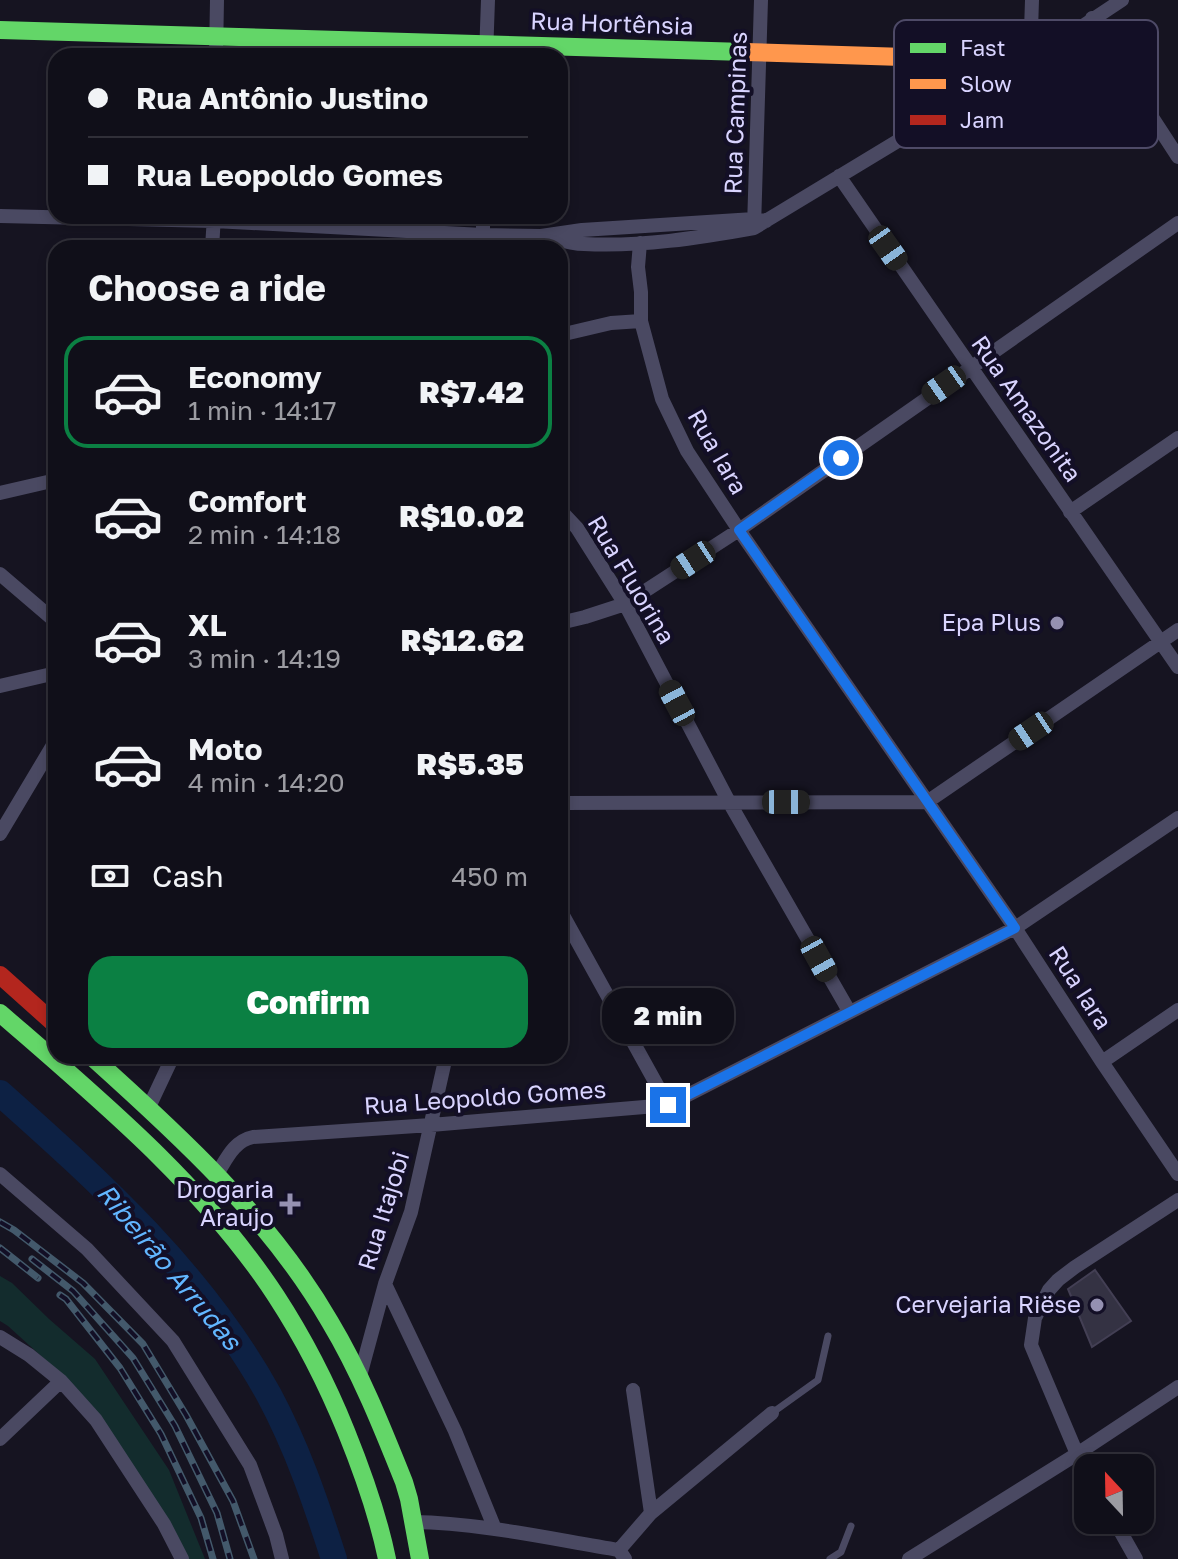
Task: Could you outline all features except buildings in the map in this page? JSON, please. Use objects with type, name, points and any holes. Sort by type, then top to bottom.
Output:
[{"type":"main road","name":"Rua Hortênsia","points":[[0,30],[216,36],[447,48]]},
{"type":"main road","name":"Rua Hortênsia","points":[[568,51],[894,56]]},
{"type":"main road","points":[[0,975],[48,1018]]},
{"type":"main road","points":[[0,1013],[48,1056]]},
{"type":"main road","points":[[57,1064],[128,1128],[196,1196],[252,1262],[305,1342],[331,1392],[382,1532],[387,1559]]},
{"type":"main road","points":[[100,1064],[217,1174],[277,1244],[333,1326],[360,1377],[408,1497],[420,1559]]},
{"type":"main road","points":[[128,1128],[144,1121],[149,1115],[149,1107]]},
{"type":"street","points":[[216,48],[217,0]]},
{"type":"street","points":[[486,48],[488,0]]},
{"type":"street","name":"Rua Campinas","points":[[758,223],[761,0]]},
{"type":"street","points":[[1031,20],[1032,0]]},
{"type":"street","points":[[1089,20],[1122,0]]},
{"type":"street","points":[[1158,126],[1178,157]]},
{"type":"street","points":[[568,241],[640,243],[722,234],[758,223],[894,143]]},
{"type":"street","name":"Rua Amazonita","points":[[839,176],[1178,667]]},
{"type":"street","points":[[0,216],[48,216]]},
{"type":"street","points":[[309,224],[541,236],[582,230],[758,223]]},
{"type":"street","points":[[568,621],[625,604],[739,530],[1178,223]]},
{"type":"street","points":[[483,224],[483,235]]},
{"type":"street","points":[[541,236],[562,240]]},
{"type":"street","name":"Rua Iara","points":[[640,243],[641,321],[662,399],[687,451],[1015,928],[1178,1174]]},
{"type":"street","points":[[568,333],[611,323],[641,321]]},
{"type":"street","points":[[1070,512],[1178,438]]},
{"type":"street","points":[[0,493],[48,482]]},
{"type":"street","name":"Rua Fluorina","points":[[568,518],[625,604],[729,802],[849,1011]]},
{"type":"street","points":[[0,574],[48,615]]},
{"type":"street","points":[[568,616],[585,617]]},
{"type":"street","points":[[568,803],[927,802],[1178,630]]},
{"type":"street","points":[[0,686],[48,675]]},
{"type":"street","points":[[0,834],[48,753]]},
{"type":"street","name":"Rua Leopoldo Gomes","points":[[217,1174],[235,1146],[243,1139],[253,1137],[668,1105],[1015,928],[1178,818]]},
{"type":"street","points":[[568,924],[668,1105]]},
{"type":"street","points":[[1102,1062],[1178,1010]]},
{"type":"street","points":[[149,1107],[169,1064]]},
{"type":"street","name":"Rua Itajobi","points":[[360,1377],[385,1284],[411,1212],[444,1064]]},
{"type":"street","points":[[0,1174],[87,1249],[173,1341],[250,1465],[282,1559]]},
{"type":"street","points":[[1178,1200],[1058,1280],[1049,1290],[1035,1318],[1031,1345],[1077,1454],[1178,1387]]},
{"type":"street","points":[[385,1284],[455,1431],[495,1529]]},
{"type":"street","points":[[0,1337],[61,1381],[96,1420],[164,1524],[182,1559]]},
{"type":"street","points":[[0,1439],[61,1381]]},
{"type":"street","points":[[633,1390],[651,1513]]},
{"type":"street","points":[[413,1522],[442,1522],[495,1529],[622,1554],[651,1513],[772,1413]]},
{"type":"street","points":[[909,1559],[932,1553],[1074,1456]]},
{"type":"street","points":[[1122,1534],[1136,1559]]},
{"type":"lane","points":[[772,1413],[818,1380],[828,1336]]},
{"type":"lane","points":[[830,1559],[841,1552],[851,1526]]},
{"type":"green space","points":[[0,1276],[12,1283],[95,1359],[169,1470],[205,1559],[185,1559],[71,1383],[0,1321]]},
{"type":"waterway","name":"Ribeirão Arrudas","points":[[0,1093],[148,1233],[182,1270],[243,1351],[288,1435],[334,1559]]},
{"type":"railway","points":[[0,1222],[83,1283],[143,1344],[233,1501],[254,1559]]},
{"type":"railway","points":[[0,1248],[38,1278]]},
{"type":"railway","points":[[32,1259],[73,1291],[133,1358],[175,1426],[217,1513],[230,1559]]},
{"type":"railway","points":[[60,1295],[120,1368],[161,1434],[201,1518],[213,1559]]},
{"type":"traffic: fast","points":[[0,30],[745,52]]},
{"type":"traffic: fast","points":[[0,1013],[48,1055]]},
{"type":"traffic: fast","points":[[59,1064],[183,1181],[248,1256],[276,1296],[314,1362],[346,1431],[364,1478],[387,1559]]},
{"type":"traffic: fast","points":[[100,1064],[221,1180],[280,1248],[306,1284],[351,1360],[404,1482],[420,1559]]},
{"type":"traffic: slow","points":[[745,52],[894,57]]},
{"type":"traffic: jam","points":[[0,975],[48,1018]]},
{"type":"place","name":"Epa Plus","points":[[1057,623]]},
{"type":"place","name":"Drogaria Araujo","points":[[290,1204]]},
{"type":"place","name":"Cervejaria Riëse","points":[[1097,1305]]},
{"type":"route","points":[[668,1105],[1015,928],[739,530],[841,458]]}]
